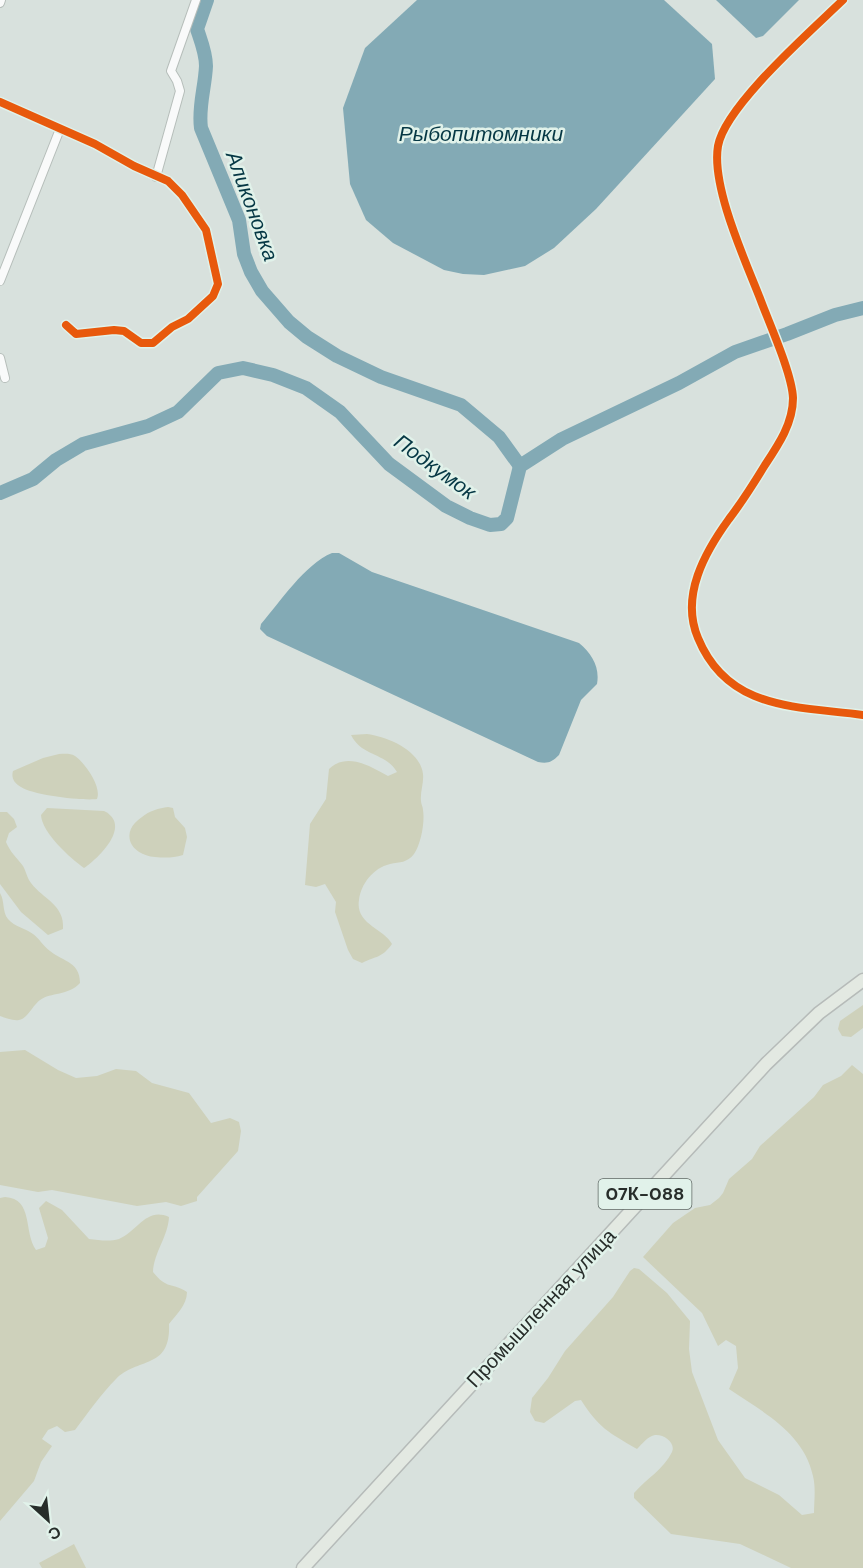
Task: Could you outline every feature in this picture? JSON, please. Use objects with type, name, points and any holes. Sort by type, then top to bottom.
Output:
[{"type":"main road","name":"Промышленная улица","points":[[303,1568],[766,1064],[819,1013],[863,980]]},
{"type":"street","points":[[156,177],[180,91],[171,71],[196,0]]},
{"type":"street","points":[[843,0],[797,44],[740,105],[724,126],[718,147],[718,167],[722,189],[731,221],[782,360],[793,397],[792,418],[772,455],[717,536],[703,562],[692,601],[696,634],[711,664],[726,679],[747,694],[760,700],[786,706],[863,715]]},
{"type":"street","points":[[0,102],[95,144],[156,177],[168,181],[182,195],[206,230],[218,284],[213,296],[188,319],[172,327],[153,343],[141,342],[124,331],[76,334],[66,325]]},
{"type":"street","points":[[0,281],[60,129]]},
{"type":"street","points":[[0,358],[5,378]]},
{"type":"green space","points":[[367,734],[402,746],[416,758],[423,774],[421,802],[423,821],[419,845],[414,854],[406,861],[378,869],[362,888],[359,900],[361,915],[392,944],[382,954],[362,963],[353,959],[348,950],[335,912],[336,902],[325,884],[316,887],[305,885],[310,824],[326,799],[329,769],[336,764],[351,761],[359,762],[388,776],[397,772],[386,761],[361,747],[351,735]]},
{"type":"green space","points":[[59,754],[73,755],[79,759],[95,782],[97,799],[36,793],[21,787],[14,780],[13,771]]},
{"type":"green space","points":[[168,807],[173,808],[175,817],[185,828],[187,837],[183,855],[159,857],[139,852],[130,842],[131,829],[148,813]]},
{"type":"green space","points":[[47,808],[104,811],[112,817],[115,824],[114,832],[105,849],[84,868],[65,852],[46,829],[41,815]]},
{"type":"green space","points":[[0,812],[7,812],[14,819],[17,827],[9,833],[6,842],[8,846],[23,866],[31,883],[61,914],[63,929],[48,935],[21,912],[0,884]]},
{"type":"green space","points":[[0,893],[8,919],[33,934],[50,951],[70,963],[79,976],[80,983],[75,987],[40,1000],[25,1017],[19,1020],[0,1016]]},
{"type":"green space","points":[[863,1005],[863,1028],[851,1037],[842,1036],[838,1029],[840,1021]]},
{"type":"green space","points":[[25,1050],[76,1078],[97,1076],[116,1069],[136,1071],[152,1083],[189,1093],[211,1123],[230,1118],[239,1122],[241,1131],[238,1151],[197,1197],[197,1201],[181,1206],[166,1202],[137,1206],[52,1190],[38,1192],[0,1185],[0,1052]]},
{"type":"green space","points":[[852,1065],[863,1074],[863,1568],[791,1568],[740,1544],[671,1534],[634,1498],[634,1493],[669,1458],[673,1449],[671,1442],[665,1438],[658,1435],[652,1436],[637,1449],[605,1429],[581,1400],[575,1401],[544,1423],[535,1421],[530,1412],[532,1398],[565,1351],[613,1297],[630,1271],[634,1268],[639,1269],[667,1293],[690,1321],[689,1349],[692,1372],[718,1440],[745,1478],[779,1495],[802,1515],[814,1513],[813,1476],[801,1448],[768,1415],[729,1389],[738,1368],[736,1346],[726,1340],[718,1346],[702,1313],[643,1257],[673,1223],[695,1208],[710,1205],[719,1198],[729,1179],[752,1159],[760,1146],[814,1097],[823,1085],[841,1076]]},
{"type":"green space","points":[[0,1198],[14,1199],[24,1210],[32,1243],[36,1250],[45,1247],[48,1238],[39,1208],[46,1201],[62,1210],[89,1239],[108,1241],[119,1239],[148,1217],[161,1215],[169,1217],[153,1272],[166,1284],[187,1292],[187,1297],[169,1324],[165,1349],[159,1356],[125,1372],[116,1379],[75,1430],[65,1432],[57,1426],[48,1430],[42,1439],[52,1446],[41,1462],[34,1481],[0,1521]]},
{"type":"green space","points":[[74,1544],[86,1568],[42,1568],[39,1563]]},
{"type":"water","name":"Рыбопитомники","points":[[417,0],[664,0],[712,44],[715,79],[596,209],[554,248],[525,266],[484,275],[444,270],[393,243],[366,220],[350,184],[343,108],[365,48]]},
{"type":"water","points":[[716,0],[799,0],[763,36],[756,38]]},
{"type":"water","points":[[332,553],[339,553],[372,572],[579,643],[594,661],[597,684],[581,700],[559,755],[550,762],[538,762],[267,636],[260,629],[261,624],[303,574],[322,558]]},
{"type":"waterway","name":"Аликоновка","points":[[207,0],[197,29],[206,66],[200,113],[201,128],[239,220],[244,254],[262,291],[289,322],[307,337],[337,356],[381,377],[461,405],[499,437],[520,466]]},
{"type":"waterway","name":"Подкумок","points":[[0,493],[33,479],[56,460],[83,444],[148,426],[178,412],[218,373],[243,368],[273,375],[306,388],[340,412],[389,464],[446,506],[490,525],[501,524],[507,518],[520,466],[562,439],[679,383],[735,352],[835,315],[863,308]]},
{"type":"cycle path","points":[[843,0],[752,90],[724,130],[718,146],[717,163],[720,182],[731,224],[785,363],[793,398],[791,416],[780,441],[704,560],[698,575],[692,606],[693,622],[698,638],[711,662],[727,680],[746,692],[790,706],[863,715]]},
{"type":"cycle path","points":[[0,102],[95,144],[134,166],[168,181],[182,195],[206,230],[218,284],[213,296],[188,319],[172,327],[153,343],[141,343],[124,331],[76,334],[66,325]]}]
